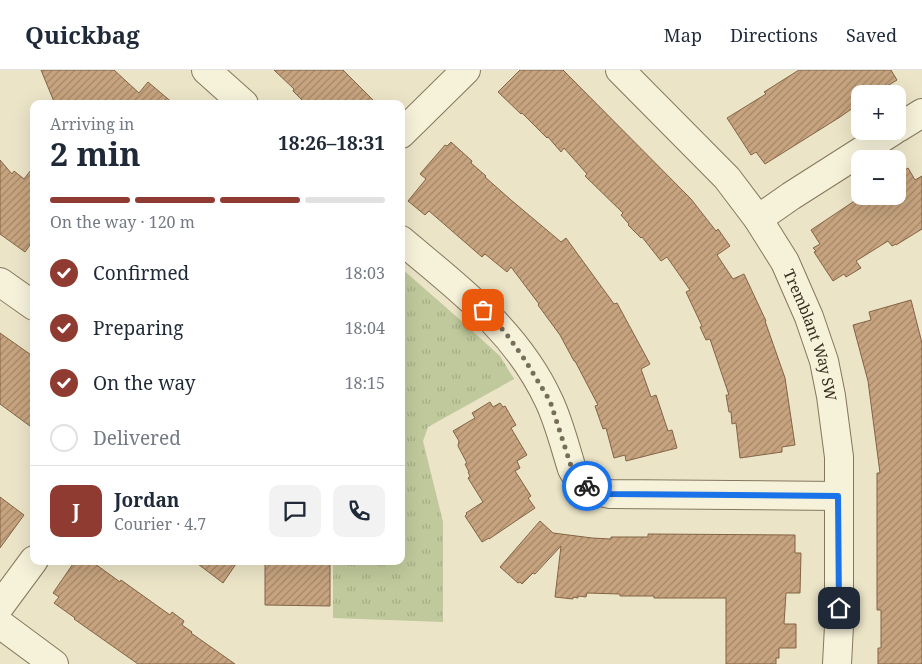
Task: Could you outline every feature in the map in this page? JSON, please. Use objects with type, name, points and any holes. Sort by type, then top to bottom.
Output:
[{"type":"street","points":[[206,70],[240,100]]},
{"type":"street","points":[[405,130],[466,70]]},
{"type":"street","name":"Tremblant Way SW","points":[[620,70],[727,178],[758,219],[786,262],[809,317],[824,361],[831,396],[838,456],[839,626],[837,664]]},
{"type":"street","points":[[906,123],[922,113]]},
{"type":"street","points":[[758,219],[879,140]]},
{"type":"street","points":[[405,243],[483,310],[505,332],[550,401],[572,469],[576,477],[584,484],[598,492],[610,494],[838,496]]},
{"type":"street","points":[[0,282],[30,303]]},
{"type":"street","points":[[0,606],[30,565]]},
{"type":"street","points":[[0,624],[54,664]]},
{"type":"green space","points":[[405,272],[500,356],[514,379],[428,427],[423,441],[443,522],[443,622],[333,618],[333,565],[405,565]]},
{"type":"building","points":[[41,70],[114,70],[139,93],[148,82],[169,100],[53,100]]},
{"type":"building","points":[[274,70],[343,70],[373,100],[302,100],[293,91],[294,89]]},
{"type":"building","points":[[520,70],[563,70],[691,199],[716,231],[718,229],[730,246],[717,255],[733,279],[744,274],[766,321],[785,378],[795,445],[782,447],[782,452],[740,458],[736,423],[732,424],[726,395],[729,395],[710,339],[706,340],[700,327],[702,326],[686,292],[690,290],[667,257],[661,261],[642,237],[628,225],[621,215],[623,213],[585,176],[587,174],[564,148],[561,152],[548,137],[498,92]]},
{"type":"building","points":[[799,70],[891,70],[897,80],[889,85],[851,85],[851,109],[765,164],[756,152],[751,155],[727,118],[766,94],[764,92]]},
{"type":"building","points":[[451,142],[472,161],[471,163],[485,177],[561,242],[566,238],[614,304],[617,303],[650,364],[641,369],[651,397],[656,395],[668,431],[672,430],[677,448],[626,461],[625,455],[614,458],[606,428],[603,429],[595,406],[598,405],[575,361],[539,304],[511,267],[507,272],[485,254],[482,257],[429,211],[425,215],[408,201],[426,179],[420,174],[445,145],[447,146]]},
{"type":"building","points":[[0,160],[12,174],[14,171],[24,179],[30,171],[30,245],[25,252],[0,234]]},
{"type":"building","points":[[908,168],[915,180],[922,176],[922,229],[896,245],[892,246],[888,241],[856,261],[861,268],[846,277],[844,274],[833,281],[814,252],[816,251],[813,248],[820,244],[811,230],[851,203],[851,205],[906,205],[906,169]]},
{"type":"building","points":[[911,300],[922,343],[922,664],[878,664],[878,648],[881,648],[881,610],[877,610],[877,473],[880,473],[868,381],[853,325],[871,320],[869,312]]},
{"type":"building","points":[[0,333],[30,354],[30,426],[0,404]]},
{"type":"building","points":[[490,402],[493,407],[500,403],[503,407],[505,406],[516,425],[511,428],[527,455],[517,461],[520,468],[515,471],[531,496],[528,498],[535,508],[482,542],[465,516],[466,513],[483,502],[468,478],[470,476],[465,464],[467,463],[453,431],[475,418],[472,413]]},
{"type":"building","points":[[0,497],[24,515],[0,548]]},
{"type":"building","points":[[540,521],[553,533],[592,538],[648,537],[648,534],[795,535],[795,553],[801,553],[800,593],[786,593],[784,624],[796,624],[796,648],[779,648],[779,658],[776,658],[776,664],[726,664],[726,598],[654,598],[654,596],[620,596],[620,594],[587,593],[586,597],[578,596],[578,598],[573,597],[573,599],[555,597],[561,546],[535,574],[533,573],[522,584],[518,583],[500,567]]},
{"type":"building","points":[[72,565],[97,565],[170,615],[172,612],[184,621],[182,625],[191,633],[235,664],[138,664],[54,603],[59,597],[53,593]]},
{"type":"building","points":[[199,565],[235,565],[223,583]]},
{"type":"building","points":[[265,565],[330,565],[330,606],[265,605]]},
{"type":"way so far","points":[[483,310],[505,332],[534,373],[550,401],[572,469],[576,477],[587,486]]},
{"type":"route","points":[[587,486],[598,492],[610,494],[838,496],[839,608]]}]
